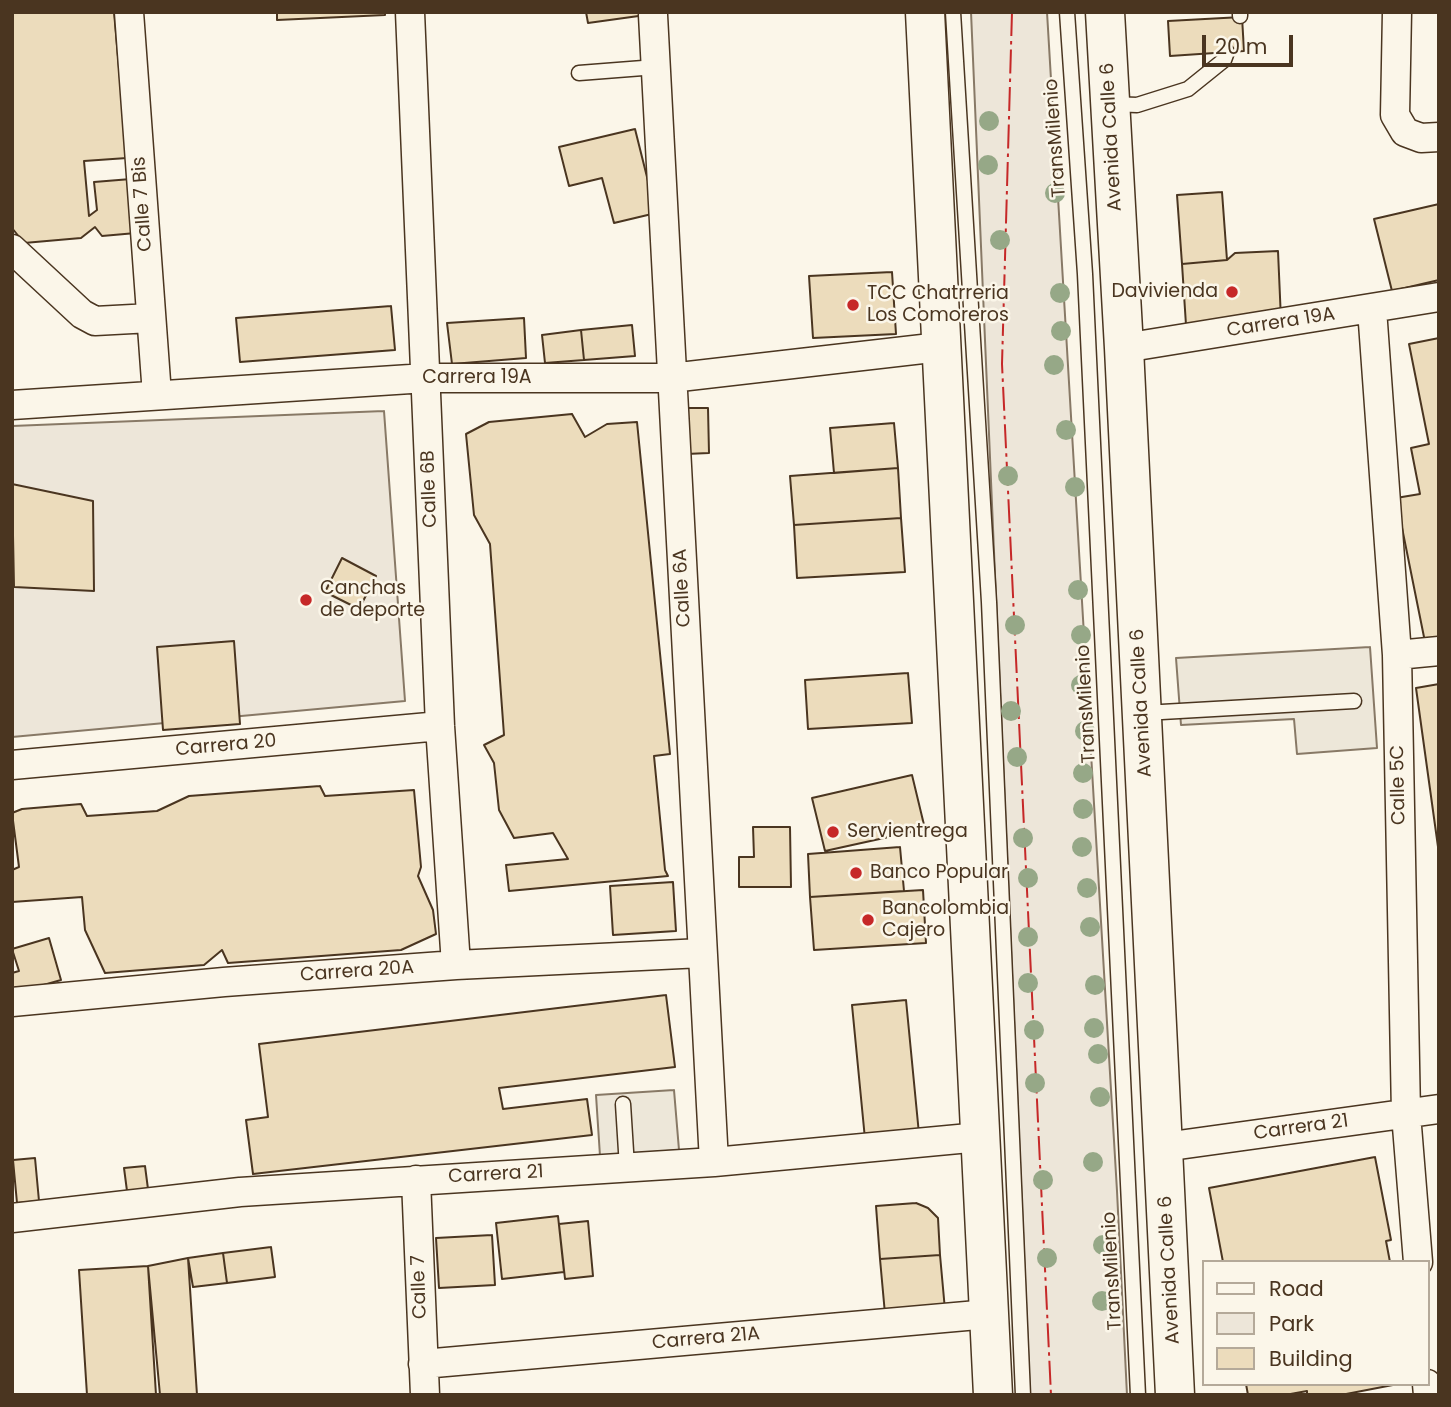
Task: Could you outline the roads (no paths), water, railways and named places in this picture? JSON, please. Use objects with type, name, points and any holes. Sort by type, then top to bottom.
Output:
[{"type":"main road","points":[[925,12],[993,1395]]},
{"type":"main road","name":"Avenida Calle 6","points":[[1105,12],[1175,1395]]},
{"type":"street","name":"Calle 7 Bis","points":[[129,12],[157,395]]},
{"type":"street","name":"Calle 6B","points":[[410,12],[440,726],[456,965]]},
{"type":"street","points":[[1398,12],[1395,115],[1405,132],[1421,138],[1439,137]]},
{"type":"street","name":"Calle 6A","points":[[653,15],[714,1162]]},
{"type":"street","points":[[12,249],[82,314],[95,321],[151,318]]},
{"type":"street","name":"Carrera 19A","points":[[1124,348],[1439,297]]},
{"type":"street","name":"Calle 5C","points":[[1372,309],[1397,655],[1406,1114],[1418,1260]]},
{"type":"street","name":"Carrera 19A","points":[[12,405],[426,377],[671,378],[940,347]]},
{"type":"street","points":[[1397,655],[1439,651]]},
{"type":"street","name":"Carrera 20","points":[[12,765],[440,726]]},
{"type":"street","name":"Carrera 20A","points":[[12,1002],[224,982],[456,965],[702,953]]},
{"type":"street","name":"Carrera 21","points":[[1164,1147],[1439,1109]]},
{"type":"street","name":"Carrera 21","points":[[12,1218],[240,1192],[714,1162],[980,1137]]},
{"type":"street","name":"Calle 7","points":[[416,1180],[425,1395]]},
{"type":"street","name":"Carrera 21A","points":[[423,1364],[989,1314]]},
{"type":"lane","points":[[953,12],[989,602],[1023,1395]]},
{"type":"lane","name":"TransMilenio","points":[[1067,12],[1085,287],[1138,1395]]},
{"type":"lane","points":[[1110,104],[1137,105],[1188,89],[1224,60],[1227,52]]},
{"type":"lane","points":[[579,73],[656,67]]},
{"type":"lane","points":[[1142,713],[1354,701]]},
{"type":"lane","points":[[623,1104],[627,1167]]},
{"type":"place","name":"Davivienda","points":[[1232,292]]},
{"type":"place","name":"TCC Chatrreria Los Comoreros","points":[[853,305]]},
{"type":"place","name":"Canchas de deporte","points":[[306,600]]},
{"type":"place","name":"Servientrega","points":[[833,832]]},
{"type":"place","name":"Banco Popular","points":[[856,873]]},
{"type":"place","name":"Bancolombia Cajero","points":[[868,920]]}]
